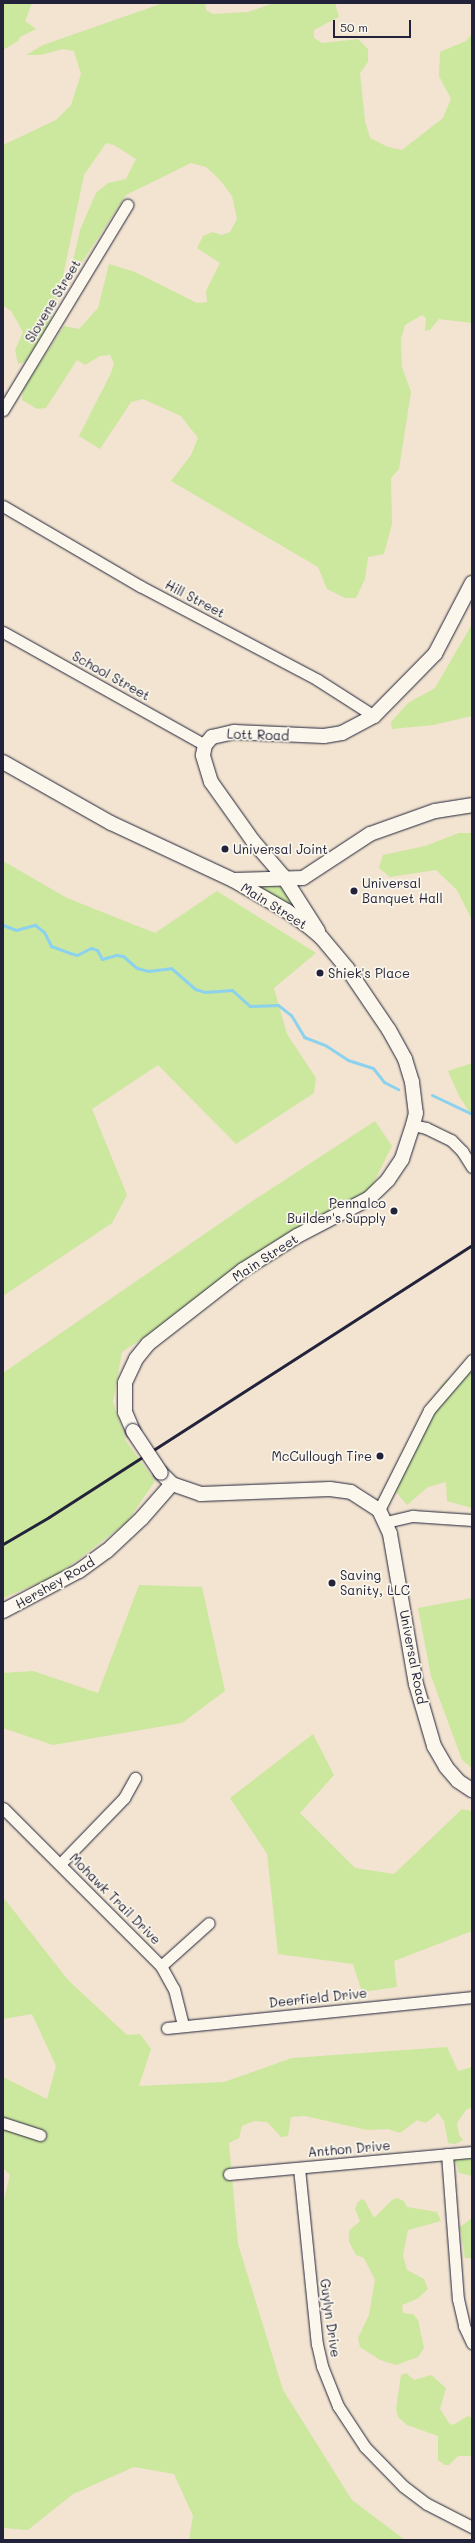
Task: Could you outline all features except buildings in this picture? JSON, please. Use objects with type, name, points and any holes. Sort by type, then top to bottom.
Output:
[{"type":"street","name":"Slovene Street","points":[[3,410],[127,205]]},
{"type":"street","name":"Hill Street","points":[[3,506],[140,586],[318,680],[374,716]]},
{"type":"street","name":"Lott Road","points":[[205,745],[212,737],[234,732],[324,736],[342,732],[374,716],[435,654],[472,583]]},
{"type":"street","name":"School Street","points":[[3,632],[205,745]]},
{"type":"street","points":[[205,745],[203,755],[211,782],[253,841],[286,880],[321,937]]},
{"type":"street","name":"Main Street","points":[[3,762],[111,823],[233,880],[287,911],[321,937],[362,990],[389,1030],[405,1059],[415,1105],[413,1125],[402,1159],[388,1180],[368,1199],[297,1236],[243,1270],[148,1344],[136,1360],[125,1383],[125,1412],[133,1431],[160,1473],[172,1484]]},
{"type":"street","points":[[233,880],[286,880],[303,878],[370,834],[435,810],[472,805]]},
{"type":"street","points":[[413,1125],[426,1128],[451,1140],[462,1150],[472,1167]]},
{"type":"street","points":[[382,1516],[429,1410],[472,1360]]},
{"type":"street","points":[[172,1484],[201,1494],[308,1488],[340,1490],[351,1492],[382,1516],[413,1516],[472,1520]]},
{"type":"street","name":"Hershey Road","points":[[3,1611],[73,1575],[107,1551],[142,1518],[172,1484]]},
{"type":"street","name":"Universal Road","points":[[382,1516],[394,1550],[416,1684],[434,1746],[446,1767],[458,1781],[472,1790]]},
{"type":"street","points":[[61,1863],[124,1798],[135,1778]]},
{"type":"street","name":"Mohawk Trail Drive","points":[[3,1808],[61,1863],[162,1966],[174,1989],[183,2025]]},
{"type":"street","points":[[162,1966],[209,1923]]},
{"type":"street","name":"Deerfield Drive","points":[[167,2028],[183,2025],[472,1997]]},
{"type":"street","points":[[3,2124],[40,2135]]},
{"type":"street","name":"Anthon Drive","points":[[229,2174],[472,2152]]},
{"type":"street","points":[[447,2154],[458,2299],[464,2326],[472,2343]]},
{"type":"street","name":"Guylyn Drive","points":[[299,2168],[314,2326],[322,2366],[332,2394],[350,2427],[382,2467],[427,2504],[472,2527]]},
{"type":"green space","points":[[3,3],[32,3],[25,21],[36,29],[20,37],[18,41],[3,50]]},
{"type":"green space","points":[[163,3],[205,3],[206,10],[213,14],[248,12],[271,4],[335,3],[339,17],[314,30],[314,38],[322,43],[358,39],[368,49],[368,62],[360,73],[365,121],[370,138],[388,147],[402,150],[443,118],[451,99],[439,76],[440,52],[466,41],[472,34],[472,323],[439,319],[430,330],[425,331],[426,318],[422,315],[405,325],[401,339],[402,367],[411,392],[399,469],[391,478],[392,524],[384,554],[368,557],[365,579],[356,598],[345,598],[327,589],[318,567],[171,481],[191,455],[198,438],[181,416],[143,399],[131,402],[100,449],[79,436],[111,373],[114,363],[110,355],[100,356],[85,365],[77,360],[46,408],[37,409],[22,400],[23,389],[64,326],[79,329],[98,308],[109,264],[135,272],[197,303],[207,302],[206,291],[220,263],[197,248],[203,236],[212,232],[222,235],[230,232],[237,219],[232,196],[220,180],[206,167],[191,163],[126,195],[75,273],[70,274],[80,230],[96,193],[108,183],[126,179],[136,159],[114,145],[106,143],[84,175],[61,286],[49,324],[26,361],[18,364],[15,350],[23,332],[11,311],[3,305],[3,145],[56,120],[71,105],[81,74],[74,51],[63,49],[40,55],[26,55],[43,45]]},
{"type":"green space","points":[[472,624],[472,716],[433,725],[392,729],[391,722],[408,703],[435,688]]},
{"type":"green space","points":[[459,833],[472,833],[472,920],[457,890],[436,870],[390,877],[379,868],[383,855],[425,846]]},
{"type":"green space","points":[[3,861],[67,898],[155,933],[217,891],[316,953],[274,988],[287,1034],[316,1078],[314,1093],[236,1144],[158,1065],[92,1109],[127,1195],[112,1223],[3,1296]]},
{"type":"green space","points":[[263,886],[282,887],[297,911],[262,888]]},
{"type":"green space","points":[[472,1063],[472,1116],[459,1096],[448,1071]]},
{"type":"green space","points":[[375,1121],[392,1146],[371,1188],[122,1352],[113,1402],[126,1441],[155,1481],[127,1522],[58,1575],[3,1598],[3,1373],[248,1204]]},
{"type":"green space","points":[[472,1359],[472,1508],[447,1501],[446,1482],[428,1487],[407,1505],[396,1492],[441,1385]]},
{"type":"green space","points":[[139,1585],[202,1587],[225,1691],[182,1723],[53,1745],[3,1728],[3,1673],[33,1671],[98,1693]]},
{"type":"green space","points":[[472,1598],[472,1768],[462,1760],[431,1676],[418,1608]]},
{"type":"green space","points":[[313,1734],[334,1775],[300,1813],[355,1868],[394,1874],[462,1809],[472,1811],[472,1931],[394,1961],[397,1987],[362,1992],[353,1964],[278,1954],[267,1854],[230,1798]]},
{"type":"green space","points":[[3,1897],[68,1980],[127,2035],[140,2034],[151,2049],[139,2086],[224,2082],[292,2058],[447,2047],[458,2071],[472,2067],[472,2107],[466,2110],[457,2123],[459,2135],[463,2140],[455,2144],[448,2143],[444,2121],[438,2113],[426,2123],[417,2120],[400,2133],[388,2129],[367,2130],[305,2116],[291,2117],[288,2136],[281,2137],[267,2122],[254,2121],[242,2126],[239,2138],[229,2143],[238,2244],[283,2390],[352,2500],[405,2540],[189,2540],[193,2516],[174,2474],[134,2467],[73,2494],[28,2530],[3,2528],[3,2203],[10,2175],[3,2168],[3,2077],[47,2099],[56,2066],[32,2014],[3,2019]]},
{"type":"green space","points":[[472,2155],[472,2176],[459,2173],[455,2160],[460,2156]]},
{"type":"green space","points":[[397,2198],[404,2201],[407,2207],[437,2212],[441,2221],[408,2230],[403,2255],[407,2270],[424,2279],[428,2289],[417,2299],[402,2305],[403,2313],[413,2314],[418,2320],[424,2348],[418,2357],[396,2365],[380,2360],[360,2347],[358,2338],[369,2315],[375,2280],[364,2258],[356,2255],[349,2242],[349,2231],[360,2221],[355,2209],[358,2202],[362,2199],[365,2201],[374,2218],[392,2200]]},
{"type":"green space","points":[[472,2218],[472,2258],[465,2258],[460,2227]]},
{"type":"green space","points":[[406,2373],[414,2380],[431,2375],[446,2388],[440,2409],[449,2423],[453,2425],[468,2416],[472,2418],[472,2456],[458,2456],[449,2465],[445,2465],[438,2460],[438,2436],[407,2425],[398,2417],[396,2409],[401,2375]]},
{"type":"waterway","points":[[3,925],[16,930],[35,925],[44,932],[51,946],[70,953],[77,955],[91,948],[97,950],[102,959],[116,955],[123,956],[137,968],[148,971],[171,968],[195,989],[205,992],[232,990],[250,1006],[278,1005],[291,1015],[304,1037],[325,1045],[348,1060],[373,1068],[384,1082],[398,1089]]},
{"type":"waterway","points":[[432,1095],[472,1114]]},
{"type":"railway","points":[[3,1544],[49,1517],[472,1245]]},
{"type":"place","name":"Universal Joint","points":[[225,849]]},
{"type":"place","name":"Universal Banquet Hall","points":[[354,891]]},
{"type":"place","name":"Shiek's Place","points":[[320,973]]},
{"type":"place","name":"Pennalco Builder's Supply","points":[[394,1211]]},
{"type":"place","name":"McCullough Tire","points":[[380,1456]]},
{"type":"place","name":"Saving Sanity, LLC","points":[[332,1583]]}]
